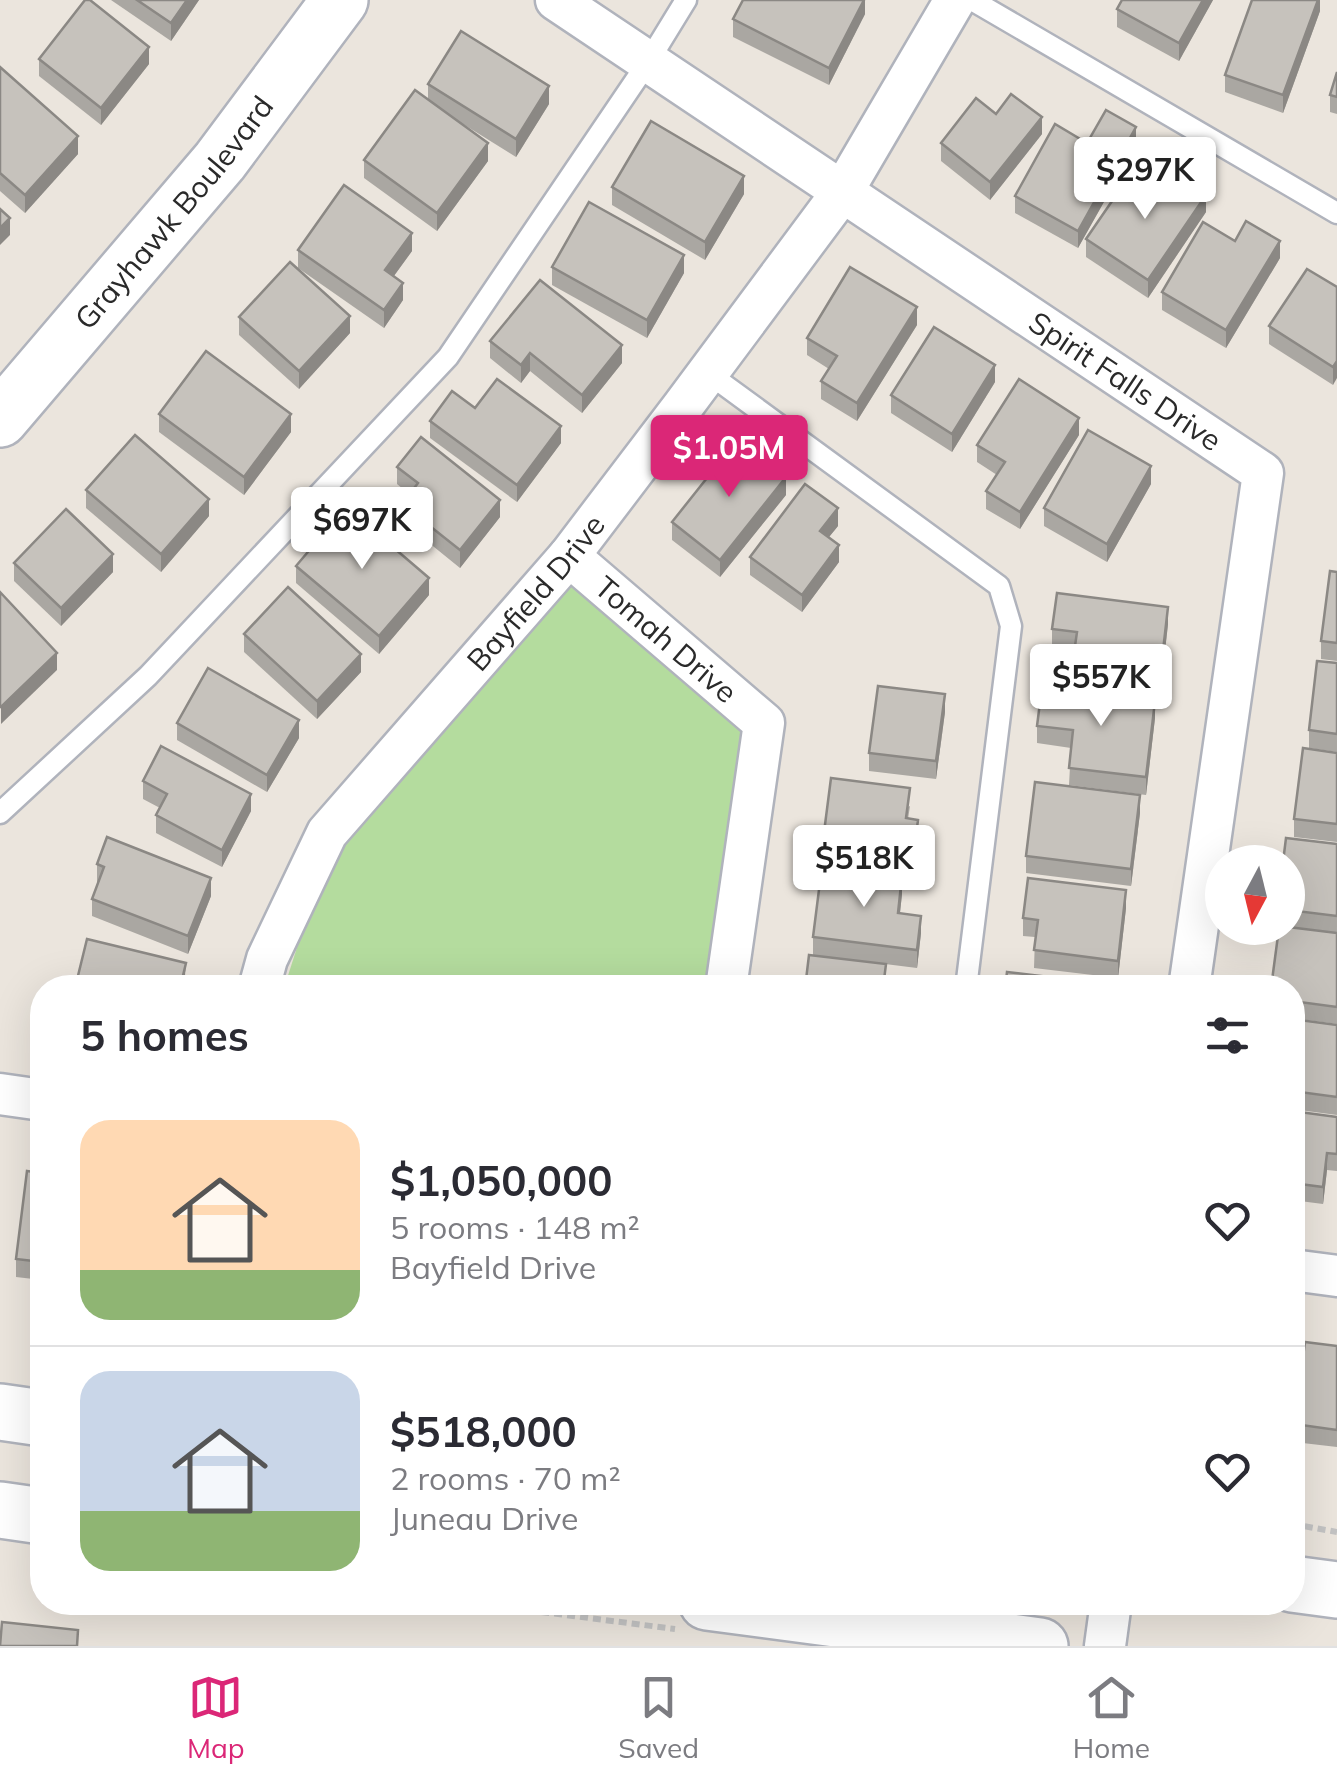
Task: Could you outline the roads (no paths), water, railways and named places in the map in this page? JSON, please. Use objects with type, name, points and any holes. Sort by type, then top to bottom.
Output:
[{"type":"street","name":"Grayhawk Boulevard","points":[[0,418],[220,161],[340,0]]},
{"type":"street","name":"Spirit Falls Drive","points":[[556,0],[1263,472],[1192,975]]},
{"type":"street","name":"Bayfield Drive","points":[[263,975],[327,833],[568,556],[708,373],[842,192],[955,0]]},
{"type":"street","name":"Tomah Drive","points":[[568,556],[764,723],[728,975]]},
{"type":"street","points":[[0,1094],[30,1098]]},
{"type":"street","points":[[1305,1272],[1337,1276]]},
{"type":"street","points":[[0,1412],[30,1416]]},
{"type":"street","points":[[0,1510],[30,1514]]},
{"type":"street","points":[[1305,1586],[1337,1590]]},
{"type":"street","points":[[1105,1646],[1109,1615]]},
{"type":"street","points":[[699,1617],[1040,1646]]},
{"type":"lane","points":[[0,813],[148,676],[448,357],[686,0]]},
{"type":"lane","points":[[972,0],[1337,213]]},
{"type":"lane","points":[[708,373],[998,586],[1011,626],[968,975]]}]
